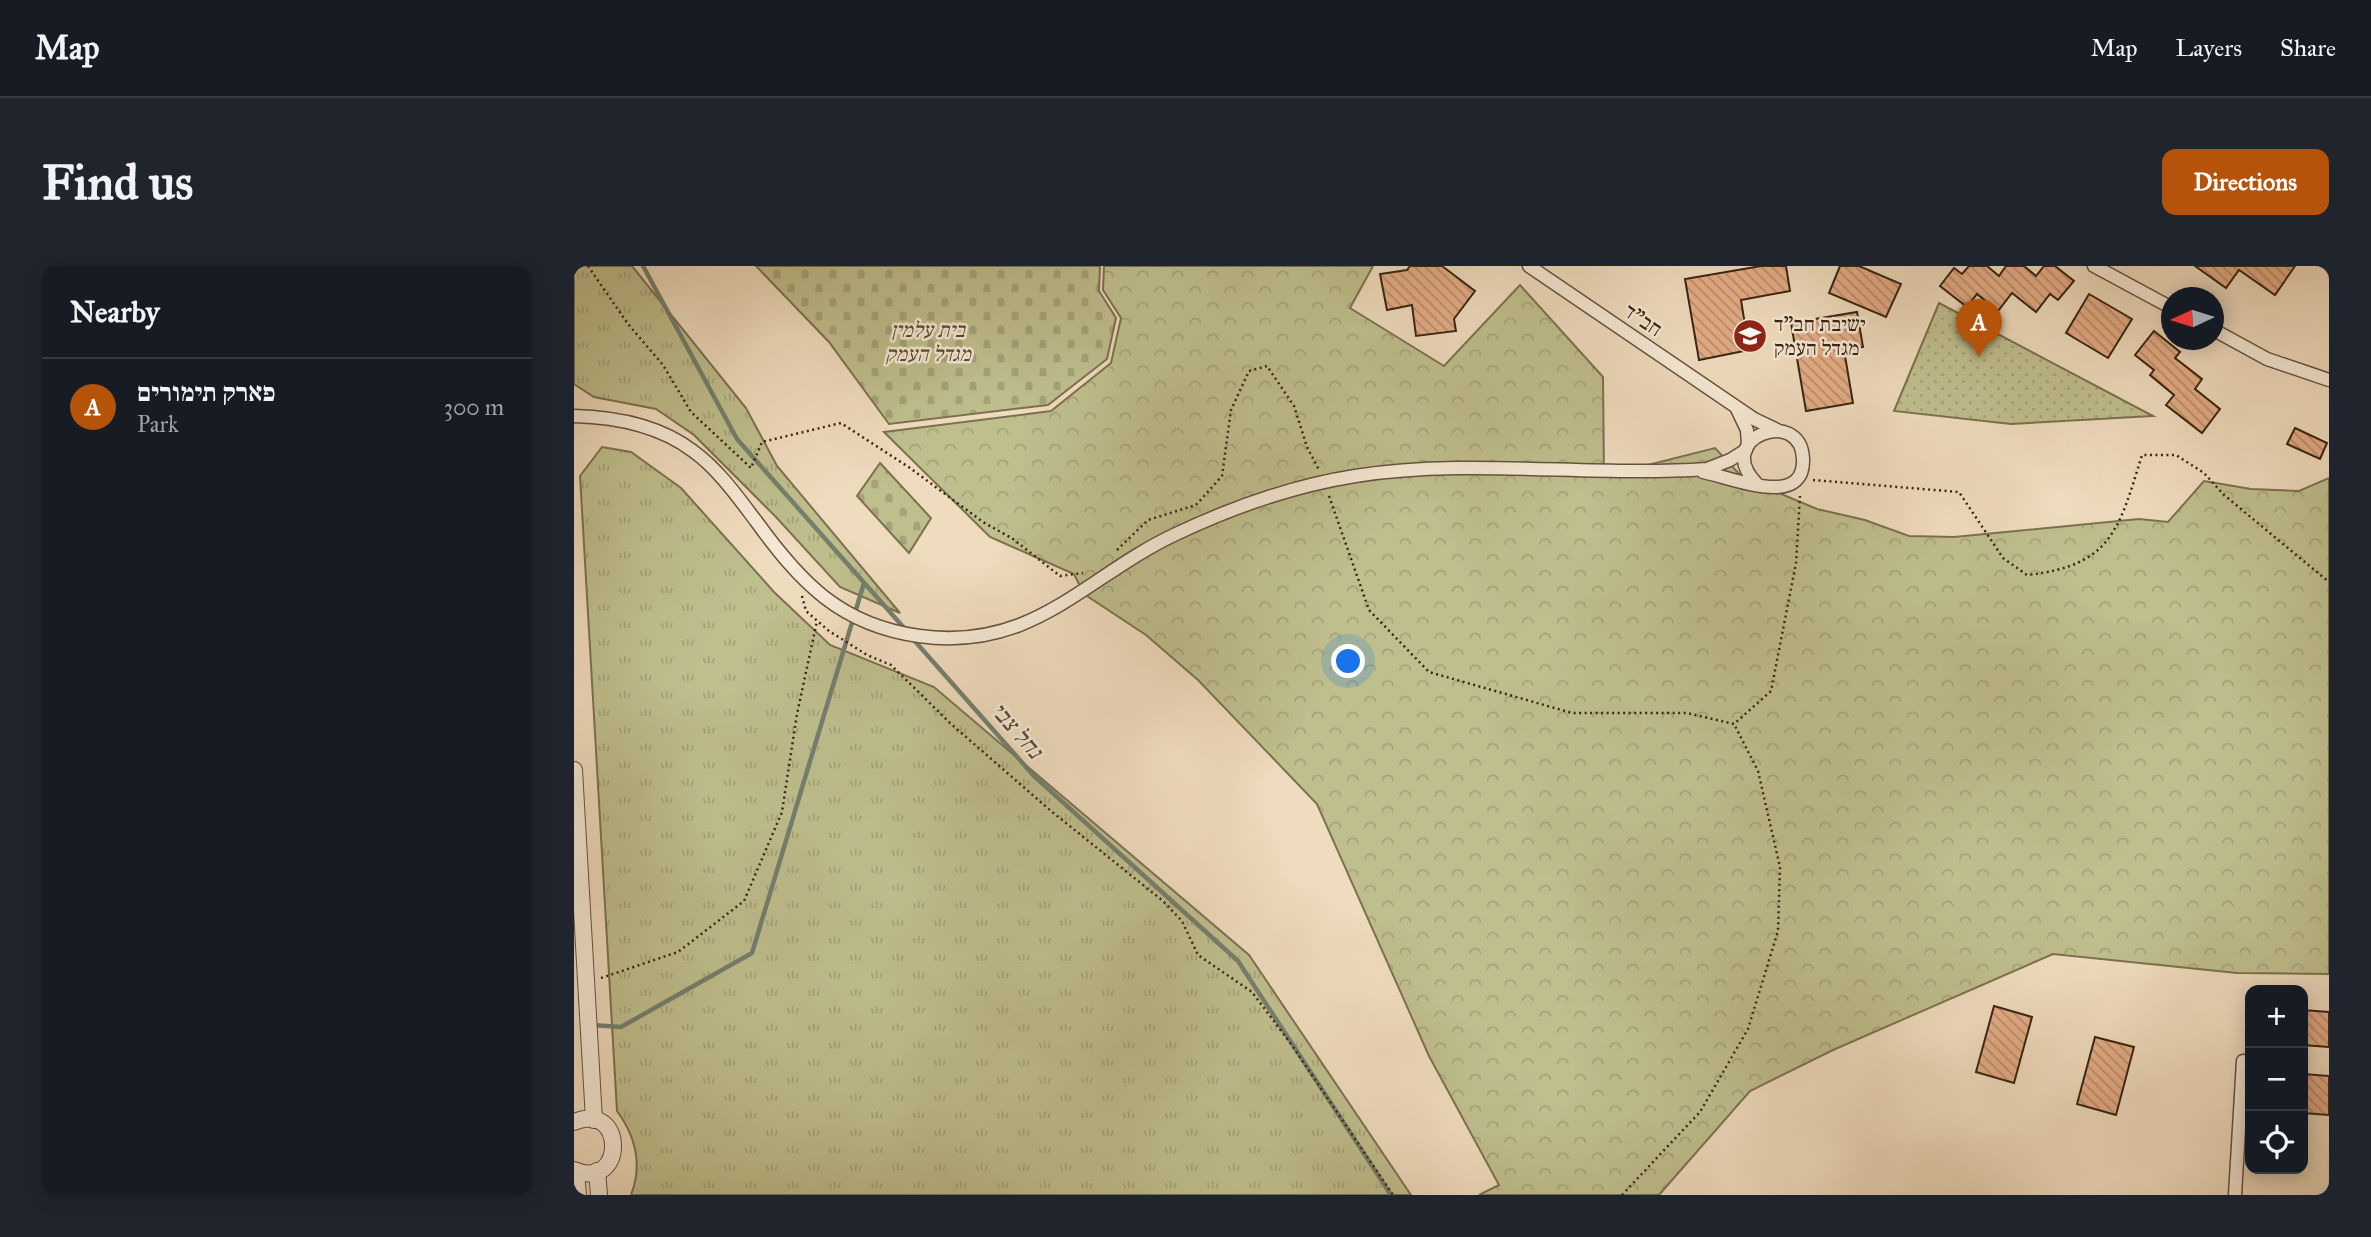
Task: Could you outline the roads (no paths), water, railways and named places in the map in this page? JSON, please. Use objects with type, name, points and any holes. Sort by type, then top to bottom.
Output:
[{"type":"street","name":"חב\"ד","points":[[1529,266],[1735,406],[1777,430]]},
{"type":"street","points":[[2094,266],[2161,302]]},
{"type":"street","points":[[2224,335],[2267,359],[2329,380]]},
{"type":"street","points":[[1735,406],[1747,430],[1745,469],[1757,484]]},
{"type":"street","points":[[574,416],[592,416],[645,427],[667,435],[695,452],[725,481],[797,576],[831,604],[880,627],[921,636],[978,635],[1045,615],[1121,565],[1201,523],[1265,497],[1325,482],[1426,471],[1692,470],[1719,466],[1747,447],[1758,434],[1777,430],[1787,433],[1801,447],[1803,466],[1793,482],[1775,489],[1692,470]]},
{"type":"street","points":[[574,770],[594,1120]]},
{"type":"street","points":[[2235,1195],[2243,1060]]},
{"type":"street","points":[[574,1122],[594,1120],[608,1128],[614,1144],[610,1160],[597,1171],[575,1170],[578,1195]]},
{"type":"street","points":[[597,1171],[599,1195]]},
{"type":"waterway","name":"נחל צבי","points":[[643,266],[737,439],[905,629]]},
{"type":"waterway","points":[[592,1025],[621,1027],[752,953],[864,583]]},
{"type":"waterway","name":"נחל צבי","points":[[913,639],[1034,776],[1238,961],[1391,1195]]},
{"type":"place","name":"ישיבת חב\"ד מגדל העמק","points":[[1750,336]]},
{"type":"place","name":"פארק תימורים","points":[[1979,357]]},
{"type":"park label","name":"בית עלמין מגדל העמק","points":[[928,342]]}]
